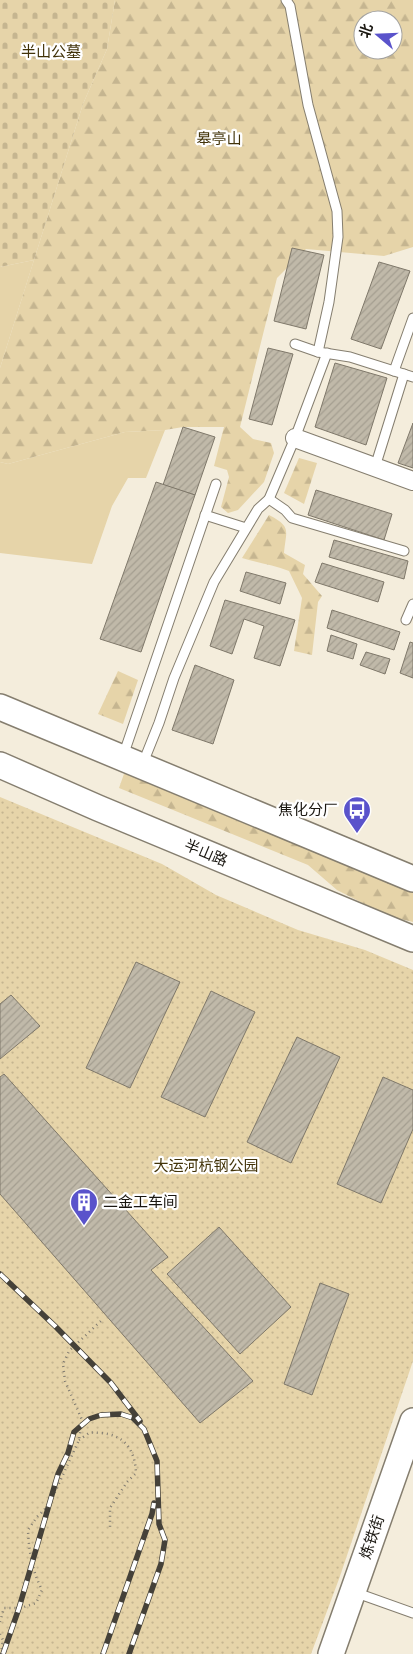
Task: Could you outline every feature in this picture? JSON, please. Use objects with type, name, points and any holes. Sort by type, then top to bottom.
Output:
[{"type":"main road","points":[[0,707],[413,879]]},
{"type":"main road","name":"半山路","points":[[0,765],[413,939]]},
{"type":"main road","name":"炼铁街","points":[[331,1654],[413,1421]]},
{"type":"street","points":[[296,438],[413,481]]},
{"type":"lane","points":[[132,762],[159,723],[174,678],[214,582],[258,509],[269,500],[296,438],[322,353],[338,238],[337,211],[308,105],[290,6],[286,0]]},
{"type":"lane","points":[[394,371],[413,318]]},
{"type":"lane","points":[[295,344],[322,353],[350,357],[413,377]]},
{"type":"lane","points":[[375,467],[404,374]]},
{"type":"lane","points":[[132,762],[216,484]]},
{"type":"lane","points":[[269,500],[292,518],[404,551]]},
{"type":"lane","points":[[206,515],[246,528]]},
{"type":"lane","points":[[406,620],[413,604]]},
{"type":"lane","points":[[353,1592],[413,1613]]},
{"type":"path","points":[[0,1622],[4,1608],[21,1608],[36,1603],[42,1590],[31,1562],[28,1530],[36,1517],[49,1505],[79,1440],[82,1420],[65,1381],[63,1364],[69,1351],[103,1319]]},
{"type":"path","points":[[79,1440],[90,1433],[110,1434],[122,1439],[131,1449],[136,1461],[136,1473],[110,1508],[110,1527]]},
{"type":"path","points":[[0,1634],[2,1640],[1,1654]]},
{"type":"green space","name":"半山公墓","points":[[0,0],[115,0],[107,49],[83,104],[34,260],[0,267]]},
{"type":"green space","name":"皋亭山","points":[[115,0],[413,0],[413,247],[384,256],[306,249],[277,278],[240,427],[253,439],[271,443],[274,453],[264,482],[238,510],[228,513],[221,507],[229,477],[227,470],[214,466],[224,427],[183,427],[125,432],[8,464],[0,462],[0,368],[83,104],[107,49]]},
{"type":"green space","points":[[34,260],[0,368],[0,267]]},
{"type":"green space","points":[[165,430],[146,478],[128,478],[112,506],[92,564],[0,553],[0,462],[8,464],[125,432]]},
{"type":"green space","points":[[299,458],[317,463],[304,504],[284,493]]},
{"type":"green space","points":[[269,515],[281,523],[286,530],[284,553],[305,565],[303,574],[322,596],[318,602],[312,655],[294,651],[302,598],[289,571],[242,558]]},
{"type":"green space","points":[[118,671],[138,680],[123,724],[98,714]]},
{"type":"green space","points":[[125,771],[413,892],[413,922],[388,916],[337,890],[308,865],[119,788]]},
{"type":"green space","name":"大运河杭钢公园","points":[[0,797],[162,864],[216,895],[298,930],[365,950],[413,970],[413,1361],[339,1579],[311,1654],[0,1654]]},
{"type":"building","points":[[292,248],[324,255],[306,329],[274,321]]},
{"type":"building","points":[[379,262],[410,271],[381,349],[351,339]]},
{"type":"building","points":[[268,348],[293,354],[272,425],[249,419]]},
{"type":"building","points":[[335,363],[387,378],[366,445],[315,427]]},
{"type":"building","points":[[413,423],[413,468],[398,463]]},
{"type":"building","points":[[183,427],[215,437],[195,495],[163,485]]},
{"type":"building","points":[[156,482],[195,495],[141,652],[100,639]]},
{"type":"building","points":[[316,490],[392,514],[384,540],[308,515]]},
{"type":"building","points":[[334,540],[408,561],[404,579],[329,557]]},
{"type":"building","points":[[322,563],[384,582],[378,602],[315,582]]},
{"type":"building","points":[[246,572],[286,583],[280,604],[240,591]]},
{"type":"building","points":[[225,600],[295,620],[280,666],[254,658],[264,626],[244,619],[232,654],[210,646]]},
{"type":"building","points":[[332,610],[400,632],[394,650],[327,628]]},
{"type":"building","points":[[331,635],[357,644],[353,659],[327,651]]},
{"type":"building","points":[[410,642],[413,643],[413,678],[400,673]]},
{"type":"building","points":[[366,652],[390,659],[385,674],[360,665]]},
{"type":"building","points":[[195,665],[234,680],[213,744],[172,730]]},
{"type":"building","points":[[136,962],[180,982],[130,1088],[86,1068]]},
{"type":"building","points":[[211,991],[255,1012],[205,1117],[161,1097]]},
{"type":"building","points":[[11,995],[40,1026],[0,1059],[0,1004]]},
{"type":"building","points":[[297,1037],[340,1057],[291,1163],[247,1142]]},
{"type":"building","name":"二金工车间","points":[[4,1074],[168,1257],[151,1270],[253,1381],[200,1423],[0,1194],[0,1077]]},
{"type":"building","points":[[383,1077],[413,1090],[413,1129],[381,1203],[337,1184]]},
{"type":"building","points":[[219,1227],[291,1307],[240,1354],[167,1274]]},
{"type":"building","points":[[320,1283],[349,1294],[312,1395],[284,1384]]},
{"type":"railway","points":[[0,1274],[111,1383],[140,1421]]},
{"type":"railway","points":[[3,1654],[19,1608],[58,1474],[68,1453],[74,1432],[89,1419],[101,1415],[121,1414],[133,1418],[144,1429],[157,1461],[159,1524],[165,1540],[161,1564],[129,1654]]},
{"type":"railway","points":[[103,1654],[152,1514],[154,1503]]},
{"type":"place","name":"焦化分厂","points":[[357,834]]},
{"type":"place","name":"二金工车间","points":[[84,1226]]}]
